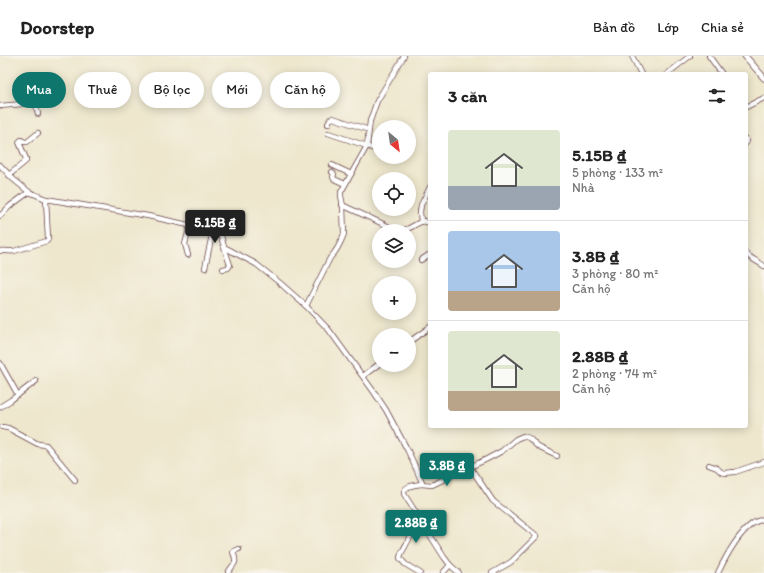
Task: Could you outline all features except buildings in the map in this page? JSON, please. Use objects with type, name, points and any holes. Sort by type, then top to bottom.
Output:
[{"type":"street","points":[[306,306],[330,258],[343,237],[341,192],[367,146],[370,121],[377,100],[404,56]]},
{"type":"street","points":[[632,56],[640,72]]},
{"type":"street","points":[[670,72],[690,56]]},
{"type":"street","points":[[709,56],[721,72]]},
{"type":"street","points":[[745,56],[764,78]]},
{"type":"street","points":[[748,106],[764,98]]},
{"type":"street","points":[[0,106],[34,104],[36,105],[38,114]]},
{"type":"street","points":[[328,124],[330,119],[333,118],[369,130]]},
{"type":"street","points":[[9,175],[26,161],[19,142],[21,140],[27,142],[38,133]]},
{"type":"street","points":[[328,133],[372,148]]},
{"type":"street","points":[[0,165],[29,192],[46,199],[148,216],[213,230],[220,233],[230,265],[228,268],[223,269]]},
{"type":"street","points":[[332,165],[351,174]]},
{"type":"street","points":[[332,172],[334,174],[334,179],[345,184]]},
{"type":"street","points":[[421,222],[421,205],[428,191]]},
{"type":"street","points":[[0,216],[10,206],[29,192]]},
{"type":"street","points":[[0,250],[10,252],[47,241],[46,199]]},
{"type":"street","points":[[342,205],[400,231],[408,230],[421,222],[428,222]]},
{"type":"street","points":[[188,255],[185,244],[190,226]]},
{"type":"street","points":[[205,268],[213,230]]},
{"type":"street","points":[[224,246],[256,264],[280,282],[330,330],[387,412],[408,451],[422,482],[421,484]]},
{"type":"street","points":[[421,260],[428,255]]},
{"type":"street","points":[[748,256],[763,264]]},
{"type":"street","points":[[416,337],[428,328]]},
{"type":"street","points":[[0,363],[18,395]]},
{"type":"street","points":[[363,376],[372,369]]},
{"type":"street","points":[[0,407],[36,381]]},
{"type":"street","points":[[1,427],[8,428],[38,444],[46,445],[75,480]]},
{"type":"street","points":[[459,573],[450,565],[435,544],[404,494],[404,491],[408,487],[421,484],[432,485],[470,467],[502,451],[518,437],[523,436],[529,438],[538,447],[557,456]]},
{"type":"street","points":[[709,465],[724,473],[735,472],[764,462]]},
{"type":"street","points":[[470,467],[493,501],[537,536],[511,562],[492,573]]},
{"type":"street","points":[[416,514],[416,524],[400,558],[405,564],[420,573]]},
{"type":"street","points":[[388,516],[403,527],[413,531]]},
{"type":"street","points":[[718,573],[736,541],[754,523],[764,519]]},
{"type":"street","points":[[228,573],[235,562],[233,552],[240,549]]},
{"type":"street","points":[[443,573],[450,565]]}]
